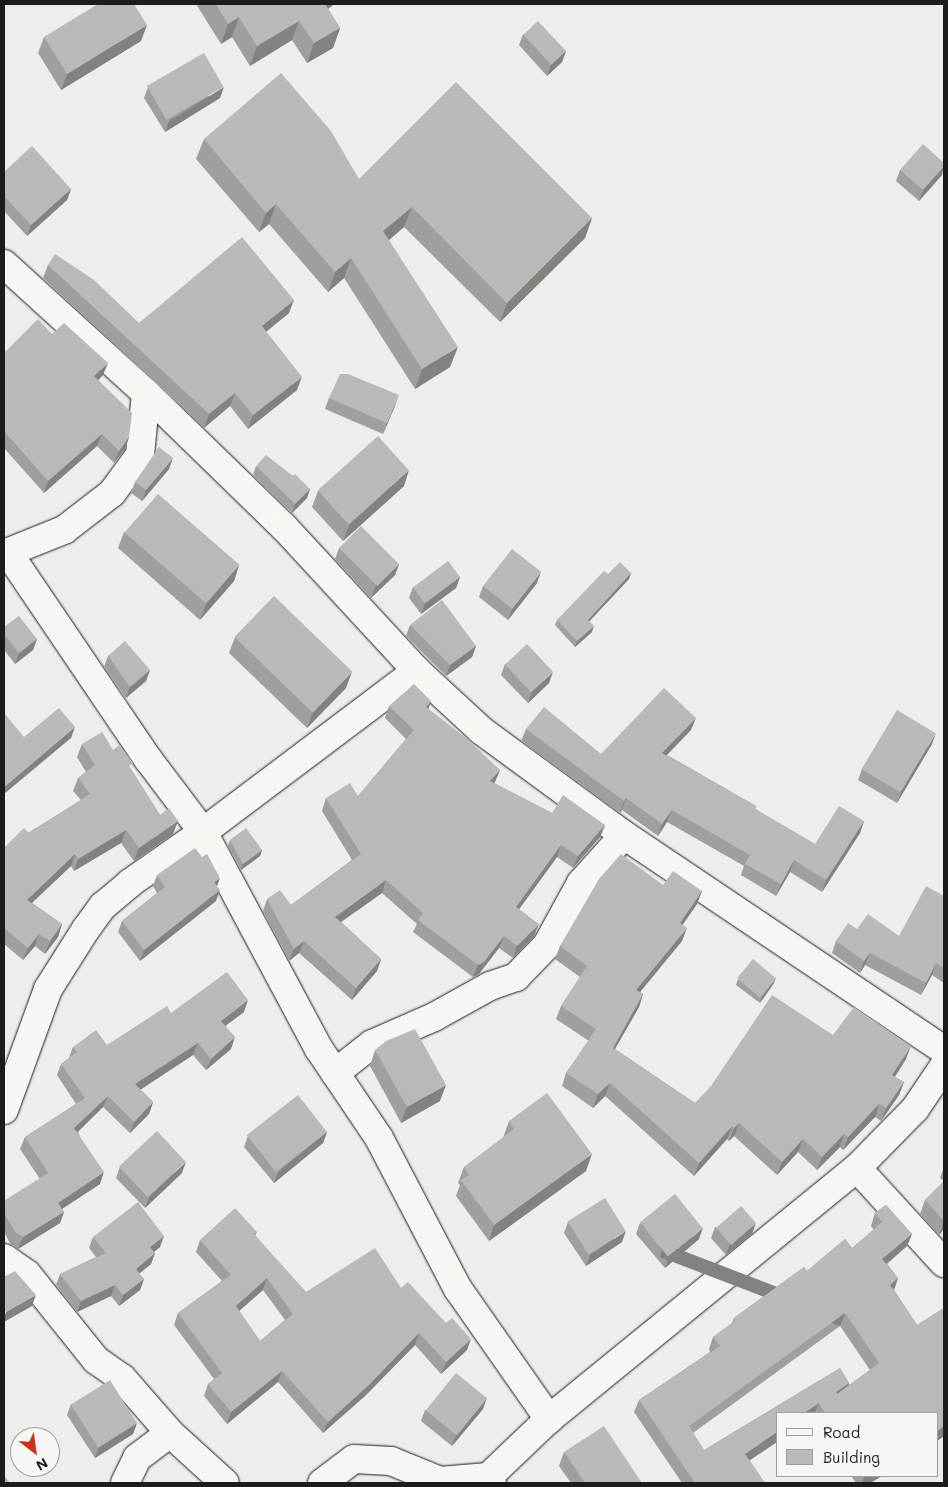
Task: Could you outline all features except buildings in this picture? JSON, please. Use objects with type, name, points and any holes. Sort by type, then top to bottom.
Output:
[{"type":"street","points":[[4,264],[146,393],[284,526],[417,671],[482,730],[624,835],[944,1050]]},
{"type":"street","points":[[146,393],[140,455],[112,494],[64,530],[6,554],[148,759],[203,832],[314,1040],[378,1138],[458,1289],[549,1419]]},
{"type":"street","points":[[4,1110],[48,989],[103,906],[130,883],[203,832],[417,671]]},
{"type":"street","points":[[335,1073],[372,1044],[434,1017],[490,986],[516,977],[547,945],[581,883],[624,835]]},
{"type":"street","points":[[322,1483],[354,1459],[391,1461],[440,1481],[487,1481],[549,1419],[857,1168],[915,1109],[944,1066]]},
{"type":"street","points":[[857,1168],[944,1263]]},
{"type":"street","points":[[4,1258],[27,1274],[96,1360],[122,1378],[170,1433],[225,1483]]},
{"type":"street","points":[[125,1483],[137,1458],[170,1433]]}]
